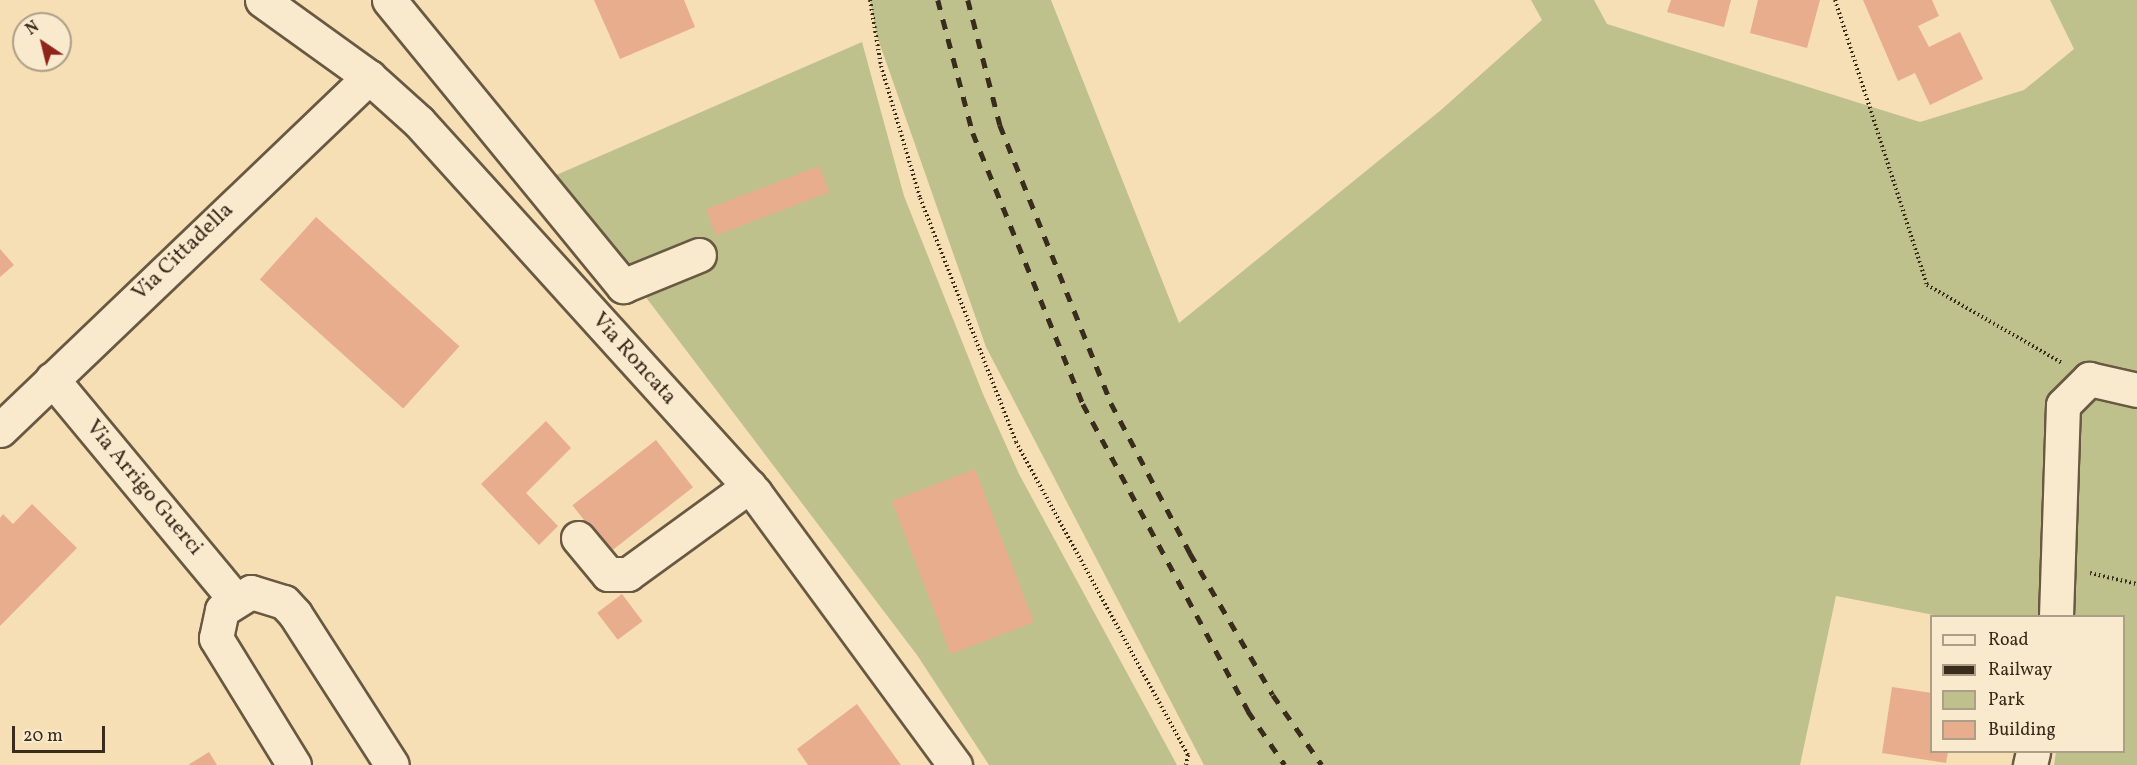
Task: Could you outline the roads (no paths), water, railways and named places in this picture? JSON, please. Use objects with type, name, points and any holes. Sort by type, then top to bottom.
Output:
[{"type":"street","name":"Via Roncata","points":[[262,0],[369,77],[418,122],[749,486],[955,765]]},
{"type":"street","points":[[389,0],[623,286],[699,255]]},
{"type":"street","name":"Via Cittadella","points":[[0,430],[369,77]]},
{"type":"street","name":"Via Arrigo Guerci","points":[[52,379],[234,598]]},
{"type":"street","points":[[2056,615],[2060,565],[2063,405],[2089,379],[2137,390]]},
{"type":"street","points":[[578,538],[608,574],[628,574],[749,486]]},
{"type":"street","points":[[294,765],[220,650],[217,622],[234,598],[251,592],[284,602],[392,765]]},
{"type":"railway","points":[[938,0],[973,133],[1083,404],[1248,711],[1285,765]]},
{"type":"railway","points":[[968,0],[1000,125],[1111,403],[1190,553],[1273,695],[1322,765]]}]
